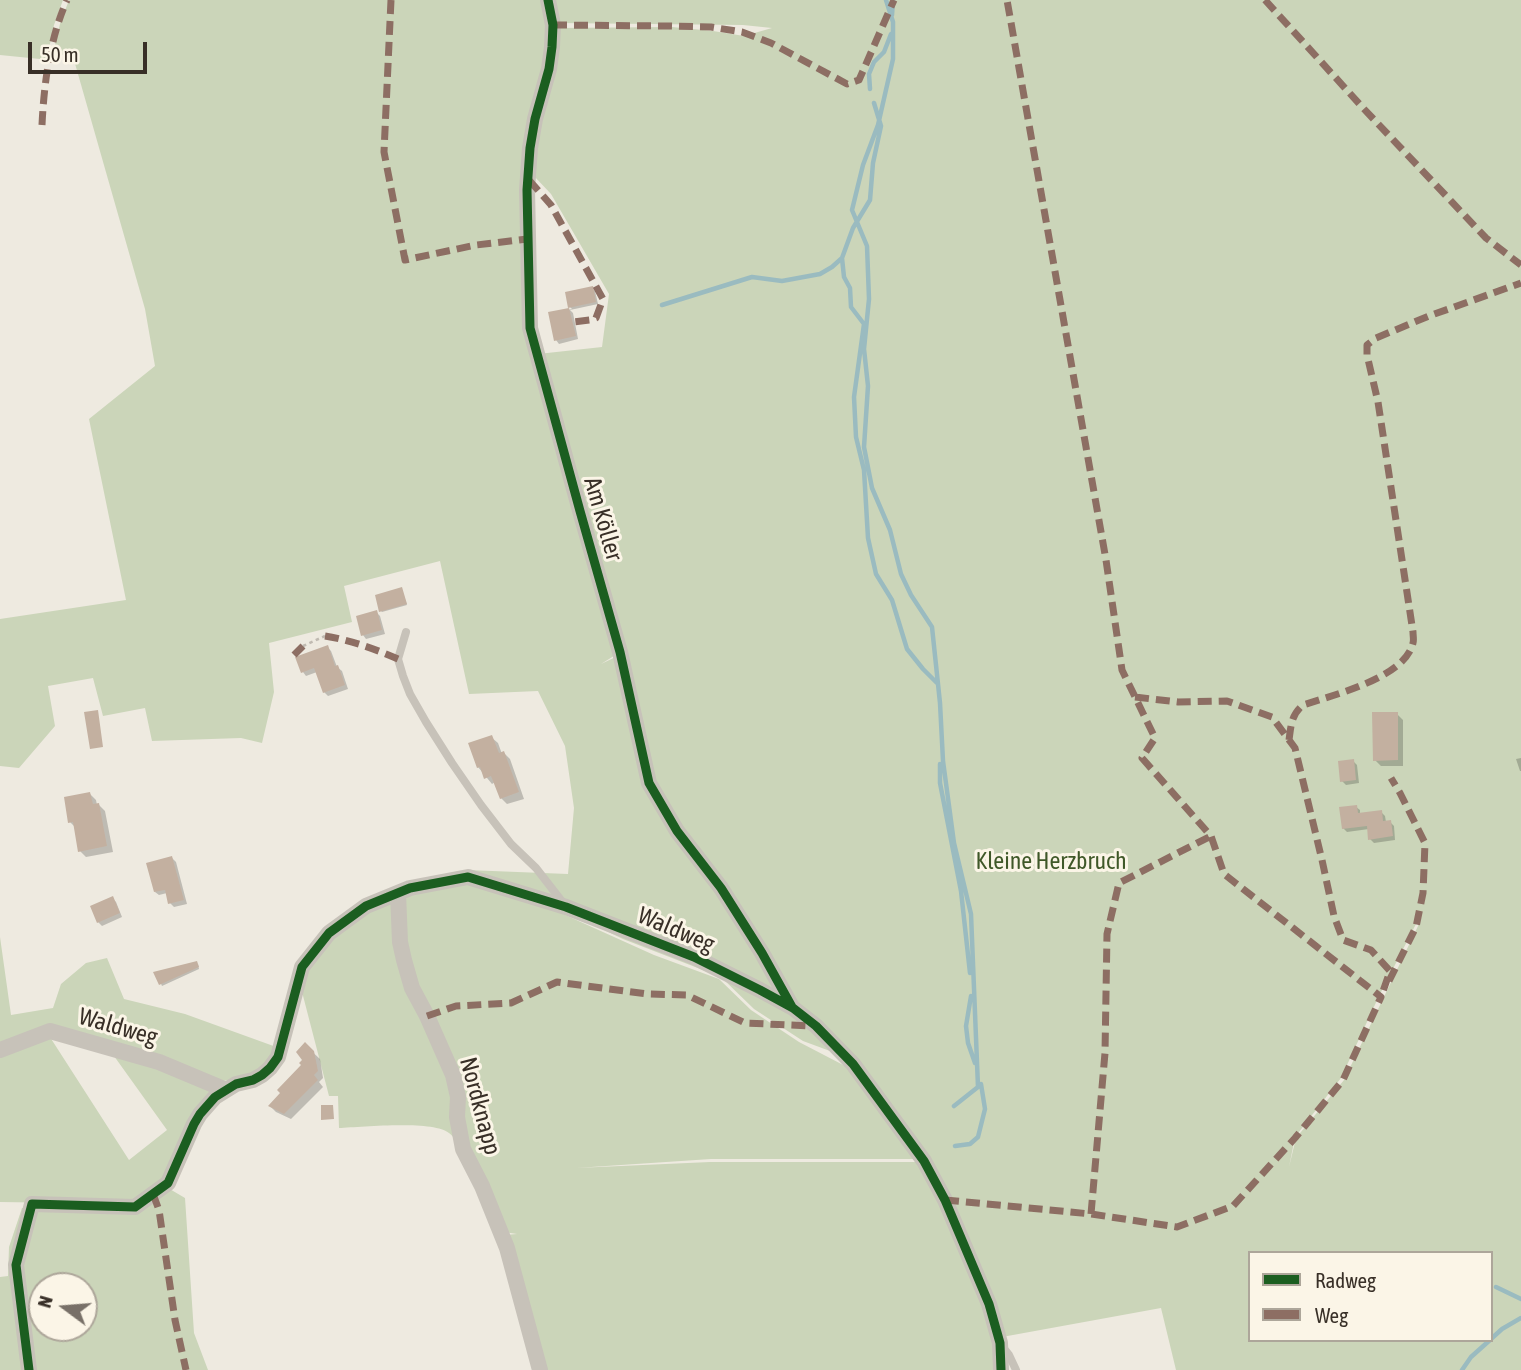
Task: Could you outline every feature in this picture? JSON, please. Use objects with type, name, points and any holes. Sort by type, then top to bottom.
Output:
[{"type":"street","name":"Am Köller","points":[[548,0],[553,25],[552,47],[549,69],[535,119],[527,190],[530,328],[621,652],[649,783],[677,831],[721,888],[793,1008]]},
{"type":"street","name":"Waldweg","points":[[0,1050],[50,1031],[159,1062],[226,1090],[236,1084],[253,1080],[270,1068],[278,1057],[302,967],[329,933],[366,906],[410,888],[468,877],[566,907],[694,957],[760,989],[793,1008],[816,1026],[853,1064],[924,1161],[945,1200],[989,1304],[1000,1343],[1002,1370]]},
{"type":"street","name":"Nordknapp","points":[[398,892],[400,942],[412,988],[453,1075],[463,1149],[482,1186],[507,1248],[540,1370]]},
{"type":"street","points":[[29,1370],[16,1265],[32,1204],[135,1207],[168,1183],[200,1114],[215,1097],[226,1090]]},
{"type":"lane","points":[[406,632],[398,659],[407,685],[426,722],[481,805],[566,907]]},
{"type":"lane","points":[[1000,1343],[1016,1370]]},
{"type":"path","points":[[303,646],[325,636]]},
{"type":"green space","points":[[0,0],[63,0],[47,58],[0,55]]},
{"type":"green space","name":"Kleine Herzbruch","points":[[69,0],[545,0],[549,27],[546,67],[525,147],[525,328],[617,654],[601,664],[624,653],[567,446],[538,354],[602,347],[609,294],[551,194],[534,176],[539,119],[552,69],[558,28],[672,27],[744,36],[772,28],[743,25],[557,23],[552,0],[1521,0],[1521,1370],[1176,1370],[1161,1308],[1002,1337],[960,1223],[928,1159],[897,1112],[857,1061],[803,1041],[754,1009],[721,977],[623,939],[564,911],[563,914],[654,955],[719,979],[751,1010],[799,1042],[849,1068],[918,1159],[711,1159],[576,1168],[710,1162],[920,1162],[953,1224],[987,1305],[998,1370],[546,1370],[505,1235],[517,1234],[504,1232],[466,1148],[461,1152],[449,1133],[429,1127],[397,1125],[339,1128],[338,1096],[329,1096],[301,988],[306,971],[331,935],[369,909],[467,870],[568,874],[574,808],[565,746],[538,691],[469,694],[440,561],[344,586],[352,622],[269,643],[274,692],[262,743],[241,738],[152,741],[145,708],[103,716],[93,678],[48,686],[55,726],[19,768],[0,766],[0,619],[126,600],[89,419],[155,366],[145,309],[72,53],[52,57]],"holes":[[[1418,924],[1344,1080],[1296,1138],[1289,1167],[1295,1137],[1341,1078],[1379,996]]]},
{"type":"green space","points":[[0,937],[11,1015],[53,1008],[61,984],[86,963],[107,958],[124,999],[185,1014],[279,1048],[253,1077],[215,1082],[49,1028],[0,1045]]},
{"type":"green space","points":[[48,1034],[129,1160],[167,1130],[109,1049],[214,1089],[164,1181],[134,1204],[0,1202],[0,1053]]},
{"type":"green space","points":[[168,1188],[185,1198],[194,1333],[208,1370],[0,1370],[0,1277],[8,1276],[9,1247],[22,1208],[136,1210]]},
{"type":"building","points":[[593,286],[596,302],[568,308],[565,292]]},
{"type":"building","points":[[569,308],[576,336],[554,341],[548,312]]},
{"type":"building","points":[[402,587],[407,604],[379,612],[375,595]]},
{"type":"building","points":[[377,610],[382,630],[361,636],[356,616]]},
{"type":"building","points":[[328,645],[345,685],[323,693],[314,668],[301,673],[295,657]]},
{"type":"building","points":[[98,710],[103,747],[90,749],[84,712]]},
{"type":"building","points":[[1372,712],[1398,712],[1398,760],[1373,761]]},
{"type":"building","points":[[492,735],[499,753],[504,751],[519,792],[500,799],[491,776],[484,779],[480,767],[477,768],[468,743]]},
{"type":"building","points":[[1354,759],[1356,780],[1340,782],[1338,761]]},
{"type":"building","points":[[90,792],[93,804],[99,803],[107,846],[78,852],[73,822],[68,823],[64,797]]},
{"type":"building","points":[[1357,805],[1358,813],[1382,810],[1383,821],[1391,820],[1393,836],[1368,840],[1367,826],[1342,829],[1339,807]]},
{"type":"building","points":[[172,856],[184,900],[168,904],[165,890],[154,892],[146,863]]},
{"type":"building","points":[[113,896],[120,913],[97,923],[90,906]]},
{"type":"building","points":[[197,961],[199,967],[159,985],[153,972]]},
{"type":"building","points":[[305,1042],[314,1051],[318,1071],[314,1075],[318,1080],[284,1114],[268,1106],[280,1093],[277,1090],[301,1065],[299,1063],[302,1060],[296,1052]]},
{"type":"building","points":[[321,1105],[333,1105],[334,1119],[321,1120]]},
{"type":"waterway","points":[[886,0],[893,22],[893,59],[878,125],[863,165],[852,210],[867,246],[869,299],[864,349],[868,386],[864,447],[872,488],[890,530],[901,574],[932,627],[943,761],[954,843],[971,914],[978,1087],[954,1106]]},
{"type":"waterway","points":[[892,15],[893,0]]},
{"type":"waterway","points":[[870,89],[869,74],[874,62],[884,52],[891,34]]},
{"type":"waterway","points":[[874,103],[881,126],[873,163],[870,200],[853,228],[842,258],[844,277],[850,288],[851,307],[864,324],[854,397],[856,437],[864,470],[868,538],[876,574],[892,600],[907,649],[937,683]]},
{"type":"waterway","points":[[662,305],[752,277],[782,281],[820,274],[842,258]]},
{"type":"waterway","points":[[940,764],[940,783],[961,891],[970,973]]},
{"type":"waterway","points":[[971,996],[966,1026],[975,1063]]},
{"type":"waterway","points":[[955,1146],[970,1144],[978,1137],[985,1109],[981,1084]]},
{"type":"waterway","points":[[1496,1287],[1521,1299]]},
{"type":"waterway","points":[[1493,1337],[1521,1318]]},
{"type":"waterway","points":[[1462,1370],[1471,1357],[1488,1342]]},
{"type":"marked path","points":[[42,125],[49,61],[67,0]]},
{"type":"marked path","points":[[391,0],[384,152],[405,260],[476,245],[527,239]]},
{"type":"marked path","points":[[553,25],[711,27],[742,32],[771,43],[847,84],[859,80],[894,0]]},
{"type":"marked path","points":[[945,1200],[1091,1214],[1177,1227],[1233,1206],[1343,1080],[1381,997],[1224,874],[1211,836],[1142,758],[1155,738],[1122,670],[1106,560],[1007,0]]},
{"type":"marked path","points":[[1265,0],[1486,238],[1521,265]]},
{"type":"marked path","points":[[529,180],[551,205],[603,299],[596,318],[573,322]]},
{"type":"marked path","points":[[1289,740],[1294,717],[1303,705],[1349,690],[1383,675],[1397,666],[1407,655],[1413,642],[1378,402],[1367,345],[1376,338],[1429,316],[1521,283]]},
{"type":"marked path","points":[[325,636],[362,645],[398,659]]},
{"type":"marked path","points":[[294,655],[303,646]]},
{"type":"marked path","points":[[1135,697],[1178,702],[1227,701],[1272,717],[1295,748],[1334,916],[1343,940],[1371,950],[1390,971],[1381,997]]},
{"type":"marked path","points":[[1389,981],[1416,927],[1423,893],[1425,843],[1391,778]]},
{"type":"marked path","points":[[1091,1214],[1105,1053],[1107,934],[1119,883],[1211,836]]},
{"type":"marked path","points":[[427,1016],[456,1006],[511,1003],[557,982],[647,994],[687,995],[745,1023],[812,1026]]},
{"type":"marked path","points":[[153,1194],[159,1210],[175,1320],[186,1370]]},
{"type":"cycle path","points":[[548,0],[553,25],[552,47],[549,69],[535,119],[527,190],[530,328],[620,652],[649,783],[677,831],[721,888],[792,1007]]},
{"type":"cycle path","points":[[29,1370],[16,1265],[32,1204],[135,1207],[168,1183],[200,1114],[215,1097],[236,1084],[262,1075],[278,1057],[302,967],[329,933],[366,906],[410,888],[468,877],[566,907],[694,957],[793,1008],[816,1026],[853,1064],[924,1161],[945,1200],[989,1304],[1000,1343],[1001,1370]]}]
